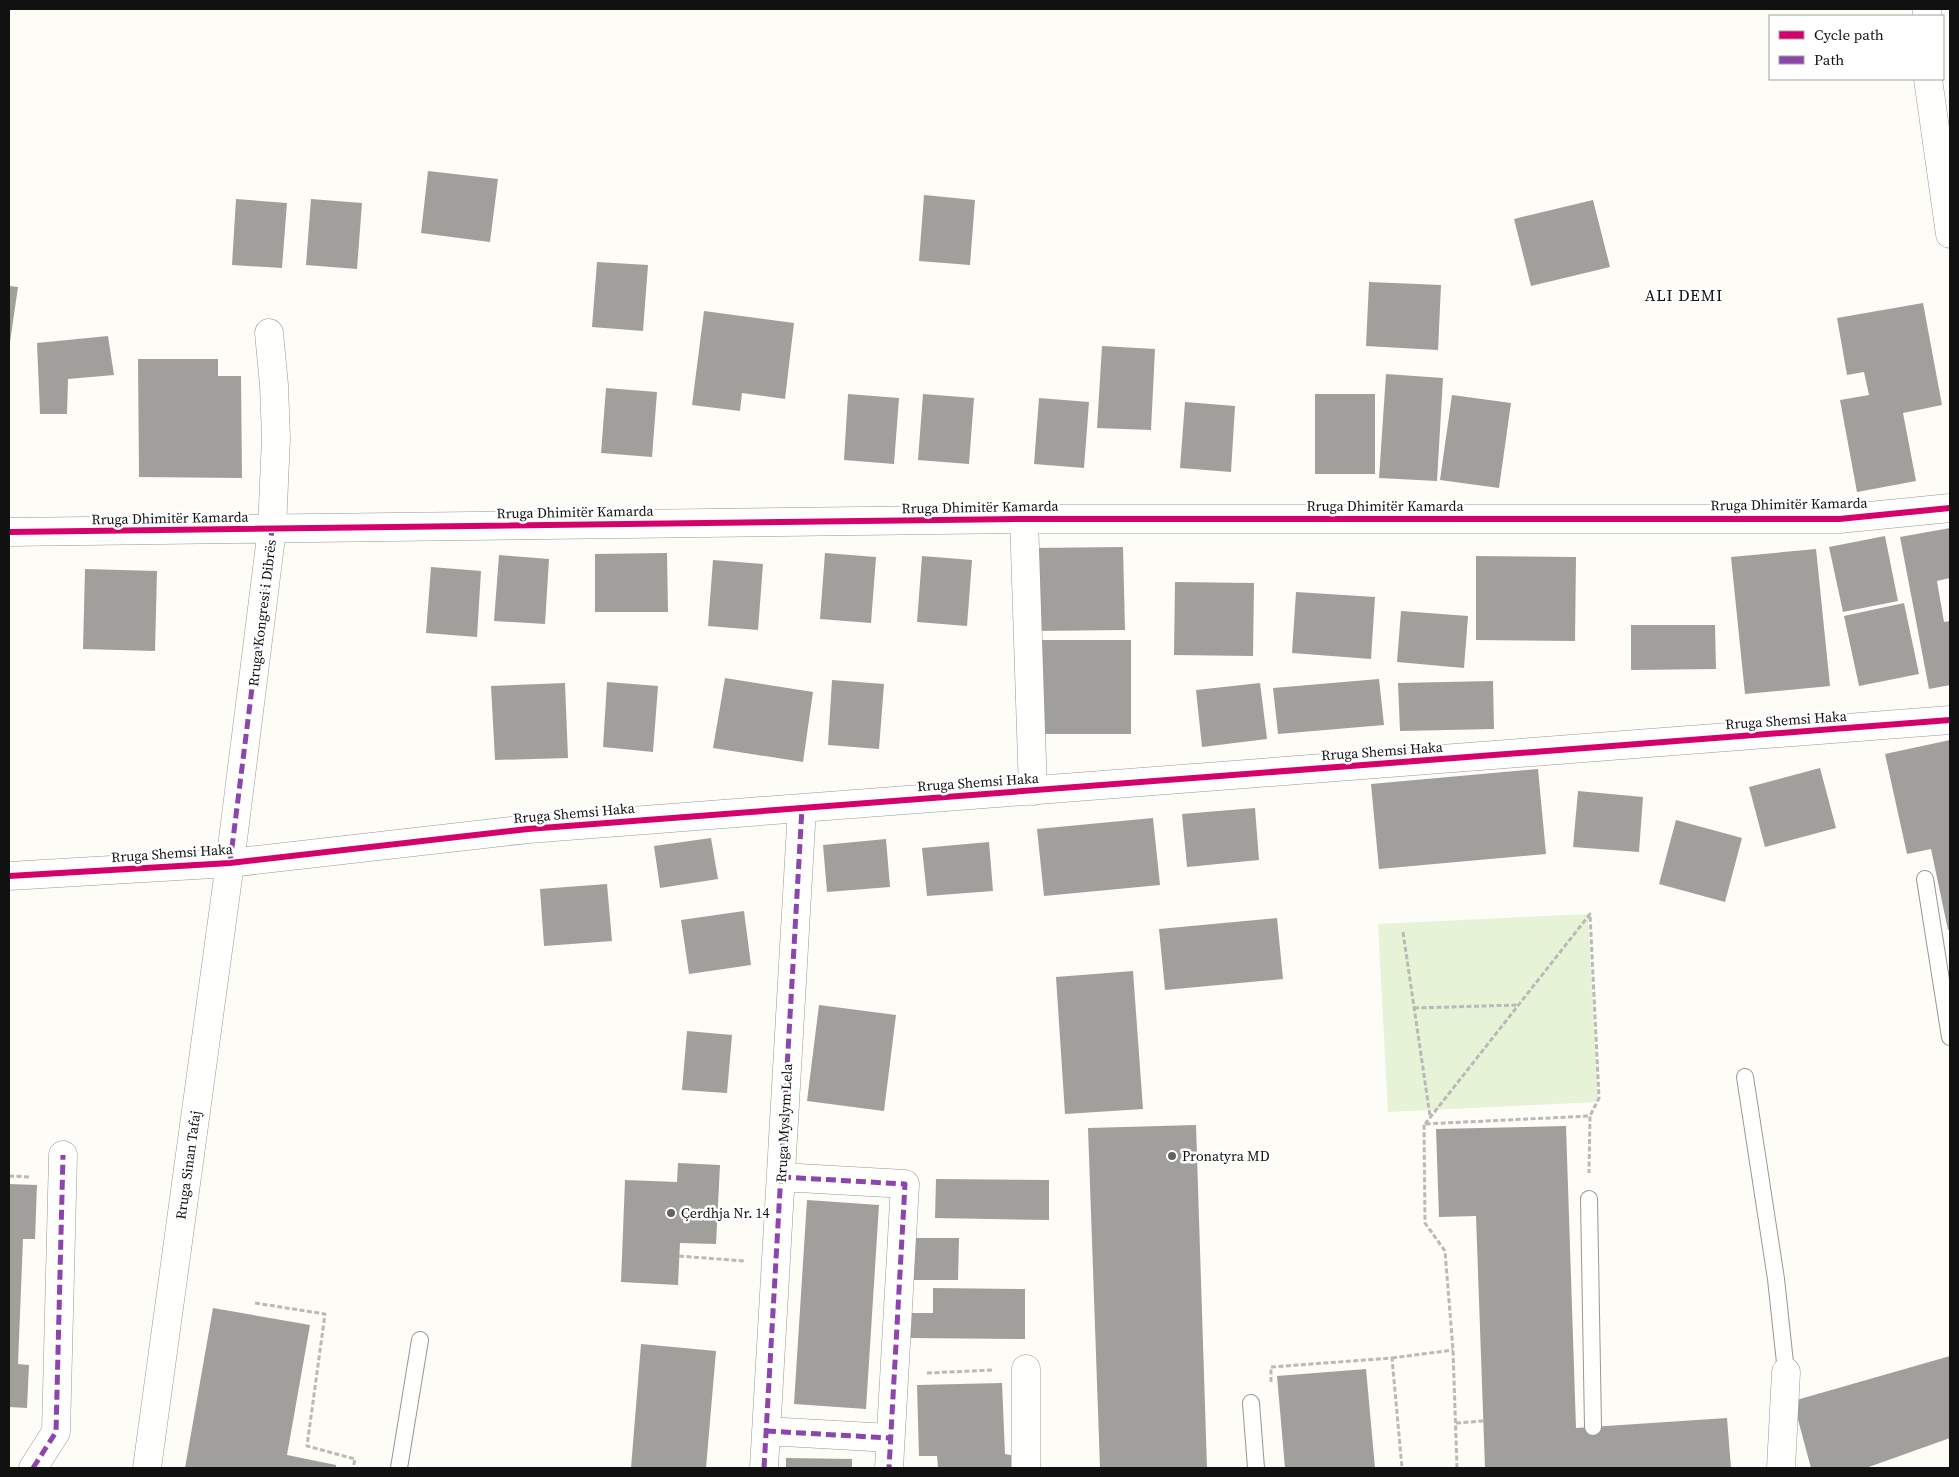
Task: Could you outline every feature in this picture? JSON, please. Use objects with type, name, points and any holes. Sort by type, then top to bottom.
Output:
[{"type":"street","points":[[1928,80],[1950,234]]},
{"type":"street","name":"Rruga Kongresi i Dibrës","points":[[230,863],[272,529],[276,438],[274,385],[269,333]]},
{"type":"street","name":"Rruga Dhimitër Kamarda","points":[[9,532],[1024,519],[1839,519],[1950,508]]},
{"type":"street","points":[[1024,519],[1033,791]]},
{"type":"street","name":"Rruga Shemsi Haka","points":[[9,876],[230,863],[528,829],[1950,720]]},
{"type":"street","name":"Rruga Myslym Lela","points":[[764,1468],[802,808]]},
{"type":"street","name":"Rruga Sinan Tafaj","points":[[147,1468],[230,863]]},
{"type":"street","points":[[33,1468],[56,1432],[63,1155]]},
{"type":"street","points":[[781,1177],[905,1184],[889,1468]]},
{"type":"street","points":[[1026,1369],[1026,1468]]},
{"type":"street","points":[[1781,1468],[1786,1372]]},
{"type":"street","points":[[766,1431],[890,1438]]},
{"type":"lane","points":[[1925,880],[1945,970],[1950,1037]]},
{"type":"lane","points":[[1745,1077],[1776,1279],[1786,1372]]},
{"type":"lane","points":[[1589,1198],[1593,1427]]},
{"type":"lane","points":[[399,1468],[420,1340]]},
{"type":"lane","points":[[1251,1403],[1256,1468]]},
{"type":"path","points":[[1457,1468],[1454,1350],[1445,1251],[1425,1223],[1424,1124],[1590,914],[1599,1098],[1590,1116],[1589,1198]]},
{"type":"path","points":[[1403,932],[1430,1117]]},
{"type":"path","points":[[1414,1008],[1518,1005]]},
{"type":"path","points":[[1424,1124],[1590,1116]]},
{"type":"path","points":[[679,1256],[775,1263]]},
{"type":"path","points":[[255,1304],[325,1314],[306,1446],[355,1459],[353,1468]]},
{"type":"path","points":[[1271,1385],[1270,1367],[1392,1358],[1454,1350]]},
{"type":"path","points":[[1392,1358],[1402,1468]]},
{"type":"path","points":[[894,1374],[1026,1369]]},
{"type":"path","points":[[1456,1423],[1483,1421]]},
{"type":"green space","points":[[1588,914],[1598,1102],[1388,1112],[1378,924]]},
{"type":"building","points":[[428,171],[498,179],[490,242],[421,233]]},
{"type":"building","points":[[924,195],[975,200],[970,265],[919,261]]},
{"type":"building","points":[[236,199],[287,203],[282,268],[232,265]]},
{"type":"building","points":[[311,199],[362,203],[357,269],[306,265]]},
{"type":"building","points":[[1593,200],[1610,267],[1531,286],[1514,219]]},
{"type":"building","points":[[597,262],[648,265],[643,331],[592,327]]},
{"type":"building","points":[[1369,282],[1441,285],[1438,350],[1366,346]]},
{"type":"building","points":[[9,286],[18,287],[10,342],[9,342]]},
{"type":"building","points":[[1923,303],[1942,405],[1903,413],[1916,481],[1857,492],[1840,400],[1869,395],[1864,372],[1847,375],[1837,318]]},
{"type":"building","points":[[704,311],[794,323],[785,399],[742,393],[740,411],[692,405]]},
{"type":"building","points":[[108,336],[114,375],[68,379],[67,414],[40,414],[37,343]]},
{"type":"building","points":[[1102,346],[1155,349],[1151,430],[1097,428]]},
{"type":"building","points":[[138,359],[218,359],[218,376],[241,376],[242,478],[139,477]]},
{"type":"building","points":[[1386,374],[1443,378],[1437,481],[1379,478]]},
{"type":"building","points":[[606,388],[657,392],[652,457],[601,453]]},
{"type":"building","points":[[848,394],[899,398],[894,464],[844,460]]},
{"type":"building","points":[[923,394],[974,398],[969,464],[918,460]]},
{"type":"building","points":[[1315,394],[1375,394],[1375,474],[1315,474]]},
{"type":"building","points":[[1452,395],[1511,403],[1499,488],[1440,480]]},
{"type":"building","points":[[1039,398],[1089,402],[1084,468],[1034,464]]},
{"type":"building","points":[[1185,402],[1235,406],[1231,472],[1180,468]]},
{"type":"building","points":[[1950,528],[1950,578],[1937,581],[1944,622],[1950,621],[1950,685],[1929,689],[1900,537]]},
{"type":"building","points":[[1885,536],[1898,601],[1843,612],[1829,547]]},
{"type":"building","points":[[1123,547],[1125,630],[1034,631],[1033,548]]},
{"type":"building","points":[[1816,549],[1830,686],[1745,694],[1731,557]]},
{"type":"building","points":[[667,553],[668,612],[595,612],[595,554]]},
{"type":"building","points":[[825,553],[876,557],[871,623],[820,619]]},
{"type":"building","points":[[499,555],[549,559],[545,624],[494,621]]},
{"type":"building","points":[[922,556],[972,560],[967,626],[917,622]]},
{"type":"building","points":[[1476,556],[1576,557],[1575,641],[1476,640]]},
{"type":"building","points":[[713,560],[763,564],[758,630],[708,626]]},
{"type":"building","points":[[431,567],[481,571],[477,637],[426,633]]},
{"type":"building","points":[[85,569],[157,571],[155,651],[83,649]]},
{"type":"building","points":[[1175,582],[1254,583],[1253,656],[1174,655]]},
{"type":"building","points":[[1296,592],[1375,597],[1371,659],[1292,653]]},
{"type":"building","points":[[1904,603],[1919,674],[1859,686],[1844,616]]},
{"type":"building","points":[[1401,611],[1468,616],[1464,668],[1397,662]]},
{"type":"building","points":[[1631,625],[1715,625],[1716,669],[1631,670]]},
{"type":"building","points":[[1040,640],[1131,640],[1131,734],[1041,734]]},
{"type":"building","points":[[725,678],[813,692],[803,762],[713,748]]},
{"type":"building","points":[[1379,679],[1384,725],[1278,734],[1273,688]]},
{"type":"building","points":[[832,680],[884,684],[879,749],[828,745]]},
{"type":"building","points":[[1493,681],[1494,729],[1400,731],[1398,683]]},
{"type":"building","points":[[607,682],[658,686],[653,752],[603,747]]},
{"type":"building","points":[[565,683],[568,758],[495,760],[491,686]]},
{"type":"building","points":[[1260,683],[1267,739],[1202,747],[1196,690]]},
{"type":"building","points":[[1950,740],[1950,929],[1948,930],[1931,849],[1907,854],[1885,754]]},
{"type":"building","points":[[1820,768],[1836,828],[1765,847],[1749,787]]},
{"type":"building","points":[[1538,769],[1546,854],[1379,869],[1371,784]]},
{"type":"building","points":[[1578,791],[1643,797],[1639,852],[1573,847]]},
{"type":"building","points":[[1255,808],[1259,860],[1187,867],[1182,814]]},
{"type":"building","points":[[1153,818],[1160,885],[1044,896],[1037,829]]},
{"type":"building","points":[[1676,820],[1742,838],[1725,902],[1659,884]]},
{"type":"building","points":[[711,838],[718,879],[660,888],[654,846]]},
{"type":"building","points":[[886,839],[890,887],[827,892],[823,845]]},
{"type":"building","points":[[989,842],[993,891],[927,896],[922,848]]},
{"type":"building","points":[[607,884],[612,941],[544,946],[540,889]]},
{"type":"building","points":[[744,911],[751,965],[689,974],[681,920]]},
{"type":"building","points":[[1277,918],[1283,979],[1165,990],[1159,929]]},
{"type":"building","points":[[1133,971],[1143,1109],[1065,1114],[1056,977]]},
{"type":"building","points":[[819,1005],[896,1015],[884,1111],[807,1101]]},
{"type":"building","points":[[687,1031],[732,1035],[727,1093],[682,1090]]},
{"type":"building","points":[[1196,1125],[1207,1468],[1100,1468],[1088,1128]]},
{"type":"building","points":[[1566,1126],[1576,1428],[1727,1418],[1731,1468],[1485,1468],[1476,1216],[1439,1217],[1436,1129]]},
{"type":"building","name":"Çerdhja Nr. 14","points":[[678,1163],[720,1165],[716,1244],[680,1243],[678,1285],[621,1282],[625,1180],[677,1182]]},
{"type":"building","points":[[936,1179],[1049,1180],[1049,1220],[935,1218]]},
{"type":"building","points":[[9,1184],[37,1185],[35,1239],[23,1239],[18,1364],[29,1365],[27,1408],[9,1407]]},
{"type":"building","points":[[807,1200],[879,1205],[866,1409],[794,1404]]},
{"type":"building","points":[[912,1238],[959,1238],[958,1280],[911,1280]]},
{"type":"building","points":[[933,1288],[1025,1289],[1025,1339],[909,1338],[909,1313],[933,1313]]},
{"type":"building","points":[[213,1308],[310,1325],[287,1455],[336,1465],[336,1468],[185,1468]]},
{"type":"building","points":[[641,1344],[716,1351],[706,1468],[631,1468]]},
{"type":"building","points":[[1950,1356],[1950,1438],[1866,1468],[1811,1468],[1793,1401]]},
{"type":"building","points":[[1366,1369],[1375,1468],[1285,1468],[1277,1376]]},
{"type":"building","points":[[1002,1383],[1005,1454],[1011,1455],[1011,1468],[938,1468],[937,1456],[919,1456],[917,1385]]},
{"type":"building","points":[[786,1458],[852,1459],[852,1468],[786,1468]]},
{"type":"marked path","points":[[230,863],[272,529]]},
{"type":"marked path","points":[[764,1468],[802,808]]},
{"type":"marked path","points":[[33,1468],[56,1432],[63,1155]]},
{"type":"marked path","points":[[781,1177],[905,1184],[889,1468]]},
{"type":"marked path","points":[[766,1431],[890,1438]]},
{"type":"cycle path","points":[[9,532],[1024,519],[1839,519],[1950,508]]},
{"type":"cycle path","points":[[9,876],[230,863],[528,829],[1950,720]]},
{"type":"place","name":"Pronatyra MD","points":[[1172,1156]]},
{"type":"place","name":"Çerdhja Nr. 14","points":[[671,1213]]},
{"type":"district","name":"ALI DEMI","points":[[1684,295]]}]
